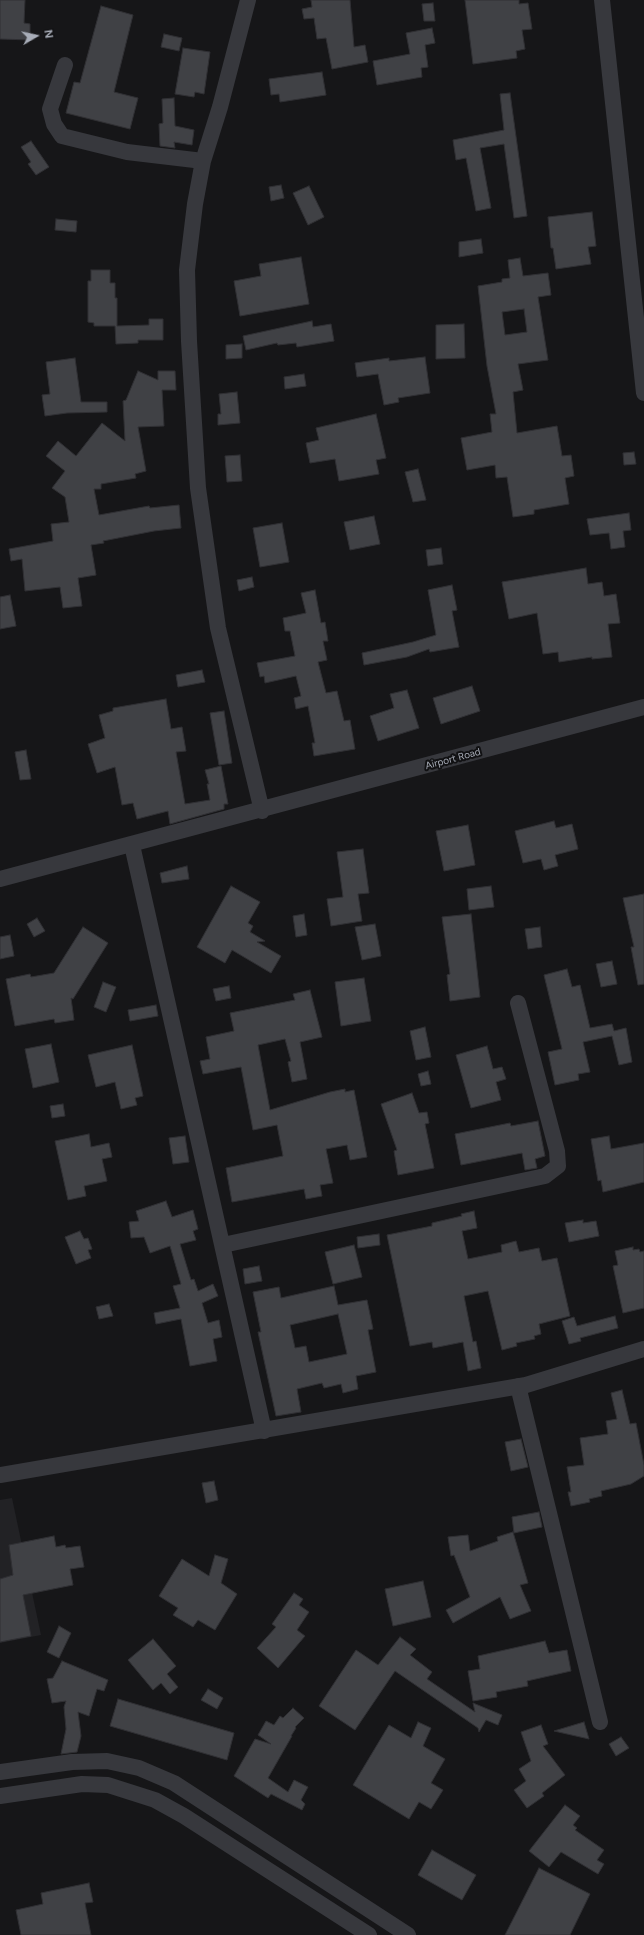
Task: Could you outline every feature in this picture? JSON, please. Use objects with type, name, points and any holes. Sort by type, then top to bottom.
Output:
[{"type":"street","points":[[248,0],[220,107],[203,161],[195,204],[187,270],[189,341],[198,488],[218,628],[262,811]]},
{"type":"street","points":[[602,0],[643,387]]},
{"type":"street","points":[[65,65],[50,109],[54,124],[62,136],[127,152],[203,161]]},
{"type":"street","name":"Airport Road","points":[[0,879],[262,811],[644,707]]},
{"type":"street","points":[[132,845],[264,1431]]},
{"type":"street","points":[[223,1245],[546,1176],[558,1166],[557,1151],[518,1003]]},
{"type":"street","points":[[0,1474],[264,1431],[518,1386],[644,1349]]},
{"type":"street","points":[[518,1386],[600,1722]]},
{"type":"street","points":[[0,1772],[72,1762],[107,1761],[139,1768],[174,1783],[408,1935]]},
{"type":"street","points":[[0,1796],[82,1784],[108,1785],[155,1800],[184,1816],[368,1935]]},
{"type":"shaded area","points":[[12,1498],[41,1635],[0,1643],[0,1500]]},
{"type":"building","points":[[0,0],[25,0],[24,23],[30,24],[30,40],[0,39]]},
{"type":"building","points":[[311,0],[350,0],[354,47],[365,45],[368,62],[332,69],[326,38],[317,39],[314,18],[304,19],[302,9],[312,7]]},
{"type":"building","points":[[465,0],[519,0],[519,4],[528,3],[532,29],[522,30],[525,49],[516,51],[517,58],[473,64]]},
{"type":"building","points":[[433,3],[435,21],[424,21],[422,4]]},
{"type":"building","points":[[101,6],[133,15],[114,92],[138,98],[130,129],[66,113],[74,82],[80,83]]},
{"type":"building","points":[[432,28],[435,43],[425,45],[428,67],[421,68],[422,77],[377,85],[373,61],[410,54],[406,33]]},
{"type":"building","points":[[164,34],[182,38],[179,51],[161,47]]},
{"type":"building","points":[[183,48],[210,52],[204,94],[195,92],[194,97],[175,94]]},
{"type":"building","points":[[322,72],[326,95],[280,102],[279,94],[271,95],[269,79]]},
{"type":"building","points":[[510,93],[527,216],[514,218],[504,144],[480,148],[491,208],[476,211],[466,158],[456,160],[453,140],[504,130],[500,94]]},
{"type":"building","points":[[174,98],[175,126],[194,130],[192,145],[174,142],[175,148],[160,146],[159,124],[163,123],[162,99]]},
{"type":"building","points":[[31,141],[49,167],[36,175],[28,164],[31,162],[21,147]]},
{"type":"building","points":[[281,185],[284,198],[271,201],[269,187]]},
{"type":"building","points":[[309,186],[324,217],[308,225],[293,193]]},
{"type":"building","points":[[592,212],[596,246],[588,247],[591,264],[556,269],[553,248],[551,248],[548,217]]},
{"type":"building","points":[[56,219],[77,221],[76,232],[55,230]]},
{"type":"building","points":[[481,239],[483,253],[459,257],[459,242]]},
{"type":"building","points":[[301,257],[309,304],[240,316],[234,281],[261,276],[259,264]]},
{"type":"building","points":[[520,258],[523,276],[548,273],[551,295],[538,297],[548,360],[518,364],[523,390],[513,392],[517,433],[557,426],[562,456],[571,455],[574,476],[565,478],[569,504],[534,510],[534,514],[513,517],[507,477],[496,478],[495,465],[467,470],[461,438],[492,432],[490,414],[496,414],[487,366],[478,286],[502,282],[502,279],[510,278],[508,260]],"holes":[[[524,309],[527,332],[505,335],[502,312]]]},
{"type":"building","points":[[91,270],[110,270],[110,283],[115,283],[115,298],[117,298],[117,326],[149,325],[149,319],[163,319],[163,340],[138,340],[138,343],[116,344],[115,326],[94,326],[94,323],[88,322],[88,281],[91,281]]},
{"type":"building","points":[[312,321],[313,327],[331,324],[334,341],[297,347],[296,343],[278,345],[277,343],[246,350],[243,336]]},
{"type":"building","points":[[464,324],[465,358],[436,359],[436,325]]},
{"type":"building","points":[[242,344],[242,358],[226,359],[226,345]]},
{"type":"building","points":[[425,357],[430,393],[398,398],[399,402],[384,405],[378,374],[357,377],[355,363],[389,358],[389,361]]},
{"type":"building","points":[[75,358],[81,402],[107,402],[107,412],[67,413],[45,416],[42,395],[50,394],[46,362]]},
{"type":"building","points":[[138,371],[158,380],[158,371],[175,371],[176,390],[162,390],[164,426],[138,427],[146,471],[135,474],[136,478],[101,484],[101,489],[94,489],[99,515],[149,506],[150,508],[179,505],[181,528],[154,531],[103,541],[104,543],[91,545],[96,575],[78,578],[82,606],[63,608],[60,587],[25,591],[22,559],[11,561],[9,549],[53,541],[51,524],[69,522],[65,497],[52,488],[65,471],[46,456],[58,441],[76,456],[102,423],[125,441],[123,401],[126,400]]},
{"type":"building","points":[[304,374],[306,386],[285,389],[284,377]]},
{"type":"building","points":[[237,392],[240,423],[218,425],[218,414],[221,414],[219,394]]},
{"type":"building","points":[[376,414],[386,458],[376,460],[379,474],[339,481],[335,459],[310,463],[306,443],[319,440],[316,428]]},
{"type":"building","points":[[634,452],[636,464],[624,465],[623,453]]},
{"type":"building","points":[[240,455],[242,481],[227,482],[225,456]]},
{"type":"building","points":[[418,469],[426,500],[413,502],[405,472]]},
{"type":"building","points":[[629,513],[631,530],[623,531],[625,547],[611,549],[609,533],[590,535],[587,519]]},
{"type":"building","points":[[374,516],[380,544],[350,550],[344,522]]},
{"type":"building","points":[[282,523],[289,562],[260,567],[253,528]]},
{"type":"building","points":[[441,548],[443,564],[428,566],[426,550]]},
{"type":"building","points":[[586,568],[588,584],[602,582],[604,596],[616,594],[620,623],[608,624],[612,657],[592,659],[592,657],[559,662],[558,652],[543,654],[537,613],[509,619],[502,582]]},
{"type":"building","points":[[252,577],[254,587],[239,591],[237,580]]},
{"type":"building","points":[[452,585],[457,610],[452,611],[459,647],[430,652],[429,649],[407,657],[364,665],[362,653],[413,642],[436,635],[428,590]]},
{"type":"building","points":[[315,590],[321,623],[325,622],[328,641],[323,641],[327,660],[318,662],[326,693],[337,691],[344,721],[350,720],[355,749],[314,756],[312,743],[315,743],[308,706],[296,709],[294,698],[301,696],[296,676],[265,683],[264,676],[260,677],[257,663],[295,656],[290,631],[285,631],[283,618],[306,613],[301,593]]},
{"type":"building","points":[[10,595],[16,626],[0,629],[0,597]]},
{"type":"building","points":[[202,670],[205,682],[178,687],[176,675]]},
{"type":"building","points":[[472,686],[480,711],[441,724],[433,698]]},
{"type":"building","points":[[407,690],[419,728],[378,741],[370,716],[394,708],[390,694]]},
{"type":"building","points":[[166,699],[171,729],[182,727],[186,751],[176,752],[185,804],[210,800],[207,784],[209,784],[205,770],[221,766],[228,804],[224,804],[224,809],[170,824],[168,811],[137,819],[133,803],[122,805],[115,767],[97,773],[88,744],[105,738],[99,715],[113,711],[113,708]]},
{"type":"building","points":[[224,711],[232,763],[219,765],[210,713]]},
{"type":"building","points":[[26,750],[31,779],[20,780],[15,752]]},
{"type":"building","points":[[554,821],[556,828],[572,824],[578,849],[555,855],[558,866],[544,870],[541,859],[523,863],[515,831]]},
{"type":"building","points":[[468,825],[475,865],[444,871],[436,831]]},
{"type":"building","points":[[363,849],[369,893],[358,894],[362,921],[331,926],[327,899],[343,897],[337,852]]},
{"type":"building","points":[[187,866],[189,879],[162,883],[160,873]]},
{"type":"building","points":[[231,886],[260,902],[248,923],[253,926],[250,932],[265,941],[257,942],[281,956],[271,973],[232,950],[225,963],[197,947]]},
{"type":"building","points":[[491,886],[494,907],[469,910],[467,889]]},
{"type":"building","points":[[644,894],[644,984],[638,985],[631,947],[634,947],[623,898]]},
{"type":"building","points":[[304,914],[307,935],[296,937],[293,916]]},
{"type":"building","points":[[471,914],[480,997],[450,1001],[447,975],[450,974],[442,917]]},
{"type":"building","points":[[37,918],[45,931],[34,937],[27,924]]},
{"type":"building","points":[[375,924],[381,956],[362,960],[355,927]]},
{"type":"building","points":[[83,927],[108,943],[73,999],[71,998],[74,1020],[55,1023],[54,1019],[15,1026],[6,979],[30,974],[31,977],[54,973]]},
{"type":"building","points":[[540,927],[542,947],[528,949],[525,929]]},
{"type":"building","points":[[10,935],[14,956],[0,959],[0,937]]},
{"type":"building","points":[[612,961],[617,984],[601,987],[596,964]]},
{"type":"building","points":[[567,969],[572,987],[580,985],[590,1028],[612,1024],[614,1031],[626,1028],[632,1062],[619,1065],[612,1036],[583,1042],[590,1072],[578,1074],[579,1080],[555,1085],[548,1052],[562,1049],[544,975]]},
{"type":"building","points":[[364,978],[371,1021],[341,1026],[335,982]]},
{"type":"building","points":[[103,982],[116,987],[106,1012],[94,1007]]},
{"type":"building","points":[[229,986],[231,998],[216,1001],[213,989]]},
{"type":"building","points":[[310,990],[322,1037],[300,1042],[307,1079],[292,1082],[288,1062],[291,1061],[285,1039],[258,1045],[270,1110],[330,1092],[345,1089],[345,1092],[354,1090],[367,1157],[350,1160],[347,1145],[326,1149],[333,1183],[320,1185],[322,1196],[306,1199],[304,1189],[232,1202],[226,1168],[283,1156],[277,1125],[253,1130],[241,1067],[203,1074],[200,1061],[210,1059],[206,1037],[234,1031],[230,1013],[295,1000],[293,994]]},
{"type":"building","points":[[156,1005],[158,1016],[130,1021],[128,1010]]},
{"type":"building","points":[[425,1027],[431,1057],[416,1060],[410,1031]]},
{"type":"building","points":[[51,1044],[59,1082],[33,1088],[25,1049]]},
{"type":"building","points":[[132,1045],[143,1096],[135,1098],[137,1105],[121,1109],[115,1082],[96,1087],[88,1055]]},
{"type":"building","points":[[487,1046],[493,1069],[502,1067],[506,1079],[496,1082],[501,1100],[471,1108],[456,1055]]},
{"type":"building","points":[[428,1071],[431,1084],[421,1086],[418,1074]]},
{"type":"building","points":[[412,1093],[419,1113],[427,1112],[429,1123],[425,1124],[434,1168],[398,1175],[394,1151],[397,1150],[381,1104]]},
{"type":"building","points":[[63,1104],[65,1116],[52,1118],[50,1106]]},
{"type":"building","points":[[538,1121],[545,1156],[535,1159],[537,1168],[525,1170],[522,1153],[461,1165],[455,1134],[510,1123],[511,1126]]},
{"type":"building","points":[[89,1134],[91,1147],[109,1143],[112,1157],[102,1159],[107,1181],[84,1186],[86,1196],[68,1200],[55,1141]]},
{"type":"building","points":[[185,1136],[189,1162],[173,1164],[169,1138]]},
{"type":"building","points":[[609,1136],[611,1149],[644,1143],[644,1182],[603,1192],[601,1180],[598,1181],[591,1139]]},
{"type":"building","points":[[166,1201],[172,1217],[193,1210],[198,1229],[193,1231],[196,1240],[180,1244],[191,1280],[194,1279],[198,1291],[213,1284],[218,1296],[202,1303],[208,1323],[219,1320],[222,1337],[213,1339],[217,1361],[190,1366],[181,1319],[156,1324],[154,1313],[180,1308],[173,1286],[181,1284],[170,1246],[150,1253],[144,1237],[131,1238],[129,1222],[139,1221],[136,1211]]},
{"type":"building","points":[[474,1211],[477,1228],[462,1231],[468,1259],[502,1252],[501,1245],[516,1241],[519,1252],[539,1248],[542,1261],[557,1258],[570,1316],[539,1324],[541,1334],[534,1336],[535,1339],[516,1343],[517,1346],[502,1350],[488,1291],[464,1296],[473,1342],[476,1341],[481,1368],[468,1371],[463,1342],[433,1348],[432,1342],[410,1346],[387,1235],[432,1226],[432,1223],[462,1216],[461,1214]]},
{"type":"building","points":[[583,1220],[583,1223],[596,1221],[599,1236],[569,1242],[565,1223]]},
{"type":"building","points":[[80,1231],[84,1239],[88,1238],[92,1249],[88,1250],[91,1258],[76,1264],[65,1237]]},
{"type":"building","points":[[379,1234],[380,1245],[358,1248],[357,1237]]},
{"type":"building","points":[[354,1245],[362,1277],[333,1284],[325,1252]]},
{"type":"building","points":[[633,1247],[633,1250],[639,1249],[640,1252],[644,1251],[644,1308],[623,1313],[613,1266],[618,1265],[615,1251]]},
{"type":"building","points":[[259,1266],[262,1281],[245,1284],[243,1269]]},
{"type":"building","points":[[334,1286],[338,1305],[367,1300],[373,1329],[368,1330],[376,1372],[356,1376],[358,1389],[343,1393],[341,1384],[324,1388],[322,1383],[297,1389],[301,1412],[276,1416],[258,1332],[261,1332],[253,1292],[279,1287],[281,1298]],"holes":[[[338,1314],[347,1354],[309,1362],[306,1346],[295,1348],[290,1325]]]},
{"type":"building","points":[[109,1304],[113,1316],[99,1319],[96,1307]]},
{"type":"building","points":[[615,1316],[618,1328],[580,1338],[581,1341],[569,1344],[562,1321],[574,1317],[577,1326]]},
{"type":"building","points":[[622,1390],[630,1424],[636,1423],[644,1465],[644,1476],[631,1484],[601,1491],[602,1496],[589,1499],[590,1502],[571,1506],[568,1492],[571,1492],[567,1467],[584,1465],[580,1438],[608,1434],[606,1421],[617,1419],[611,1393]]},
{"type":"building","points":[[521,1439],[528,1467],[511,1471],[505,1442]]},
{"type":"building","points":[[214,1481],[218,1500],[206,1503],[202,1483]]},
{"type":"building","points":[[539,1512],[542,1527],[514,1533],[512,1517]]},
{"type":"building","points":[[513,1532],[528,1583],[520,1585],[531,1611],[510,1619],[500,1597],[453,1623],[446,1610],[470,1597],[454,1555],[451,1556],[448,1537],[468,1535],[470,1551],[498,1541],[497,1537]]},
{"type":"building","points":[[54,1536],[56,1547],[65,1545],[66,1548],[80,1546],[84,1567],[70,1569],[73,1585],[23,1595],[31,1636],[0,1642],[0,1579],[13,1575],[9,1545]]},
{"type":"building","points":[[215,1555],[228,1559],[221,1583],[237,1594],[215,1630],[198,1620],[193,1627],[173,1615],[178,1608],[159,1596],[182,1559],[209,1576]]},
{"type":"building","points":[[423,1581],[431,1617],[393,1626],[385,1589]]},
{"type":"building","points":[[294,1593],[303,1599],[299,1605],[309,1612],[297,1630],[305,1636],[278,1668],[257,1648],[276,1627],[272,1624]]},
{"type":"building","points":[[59,1626],[71,1633],[59,1658],[47,1652]]},
{"type":"building","points":[[400,1637],[416,1649],[410,1655],[432,1672],[427,1679],[475,1712],[473,1703],[502,1715],[498,1725],[486,1720],[479,1732],[478,1728],[395,1671],[355,1730],[319,1706],[356,1650],[378,1665]]},
{"type":"building","points":[[153,1639],[176,1666],[167,1674],[178,1687],[170,1694],[161,1683],[153,1690],[128,1660]]},
{"type":"building","points":[[545,1641],[549,1653],[567,1650],[571,1671],[527,1681],[528,1686],[496,1692],[497,1697],[473,1701],[468,1671],[480,1669],[478,1656]]},
{"type":"building","points":[[62,1661],[108,1680],[104,1691],[97,1689],[89,1716],[78,1712],[81,1736],[77,1752],[61,1754],[66,1729],[64,1707],[66,1701],[52,1703],[47,1679],[53,1678]]},
{"type":"building","points":[[208,1689],[223,1698],[217,1709],[201,1700]]},
{"type":"building","points":[[118,1699],[234,1733],[227,1760],[110,1726]]},
{"type":"building","points":[[293,1708],[304,1718],[295,1727],[296,1728],[292,1736],[268,1778],[288,1792],[294,1780],[308,1787],[301,1800],[305,1804],[302,1810],[271,1794],[268,1798],[234,1776],[255,1739],[271,1744],[258,1735],[266,1721],[274,1725],[280,1716],[283,1718]]},
{"type":"building","points":[[418,1722],[431,1728],[423,1746],[445,1759],[431,1783],[443,1790],[431,1809],[419,1802],[409,1819],[353,1785],[389,1725],[411,1738]]},
{"type":"building","points":[[584,1722],[589,1739],[554,1731]]},
{"type":"building","points":[[541,1725],[548,1744],[543,1746],[565,1775],[542,1793],[544,1796],[527,1808],[514,1790],[526,1781],[519,1769],[531,1761],[521,1732]]},
{"type":"building","points":[[621,1737],[629,1748],[616,1756],[609,1744]]},
{"type":"building","points":[[565,1805],[580,1816],[573,1825],[577,1828],[575,1830],[604,1850],[597,1860],[604,1864],[598,1874],[561,1852],[549,1867],[529,1851]]},
{"type":"building","points":[[432,1850],[476,1875],[462,1900],[418,1875]]},
{"type":"building","points":[[539,1868],[590,1894],[570,1935],[505,1935]]},
{"type":"building","points":[[89,1883],[93,1902],[85,1903],[91,1935],[21,1935],[16,1910],[43,1904],[41,1893]]}]
